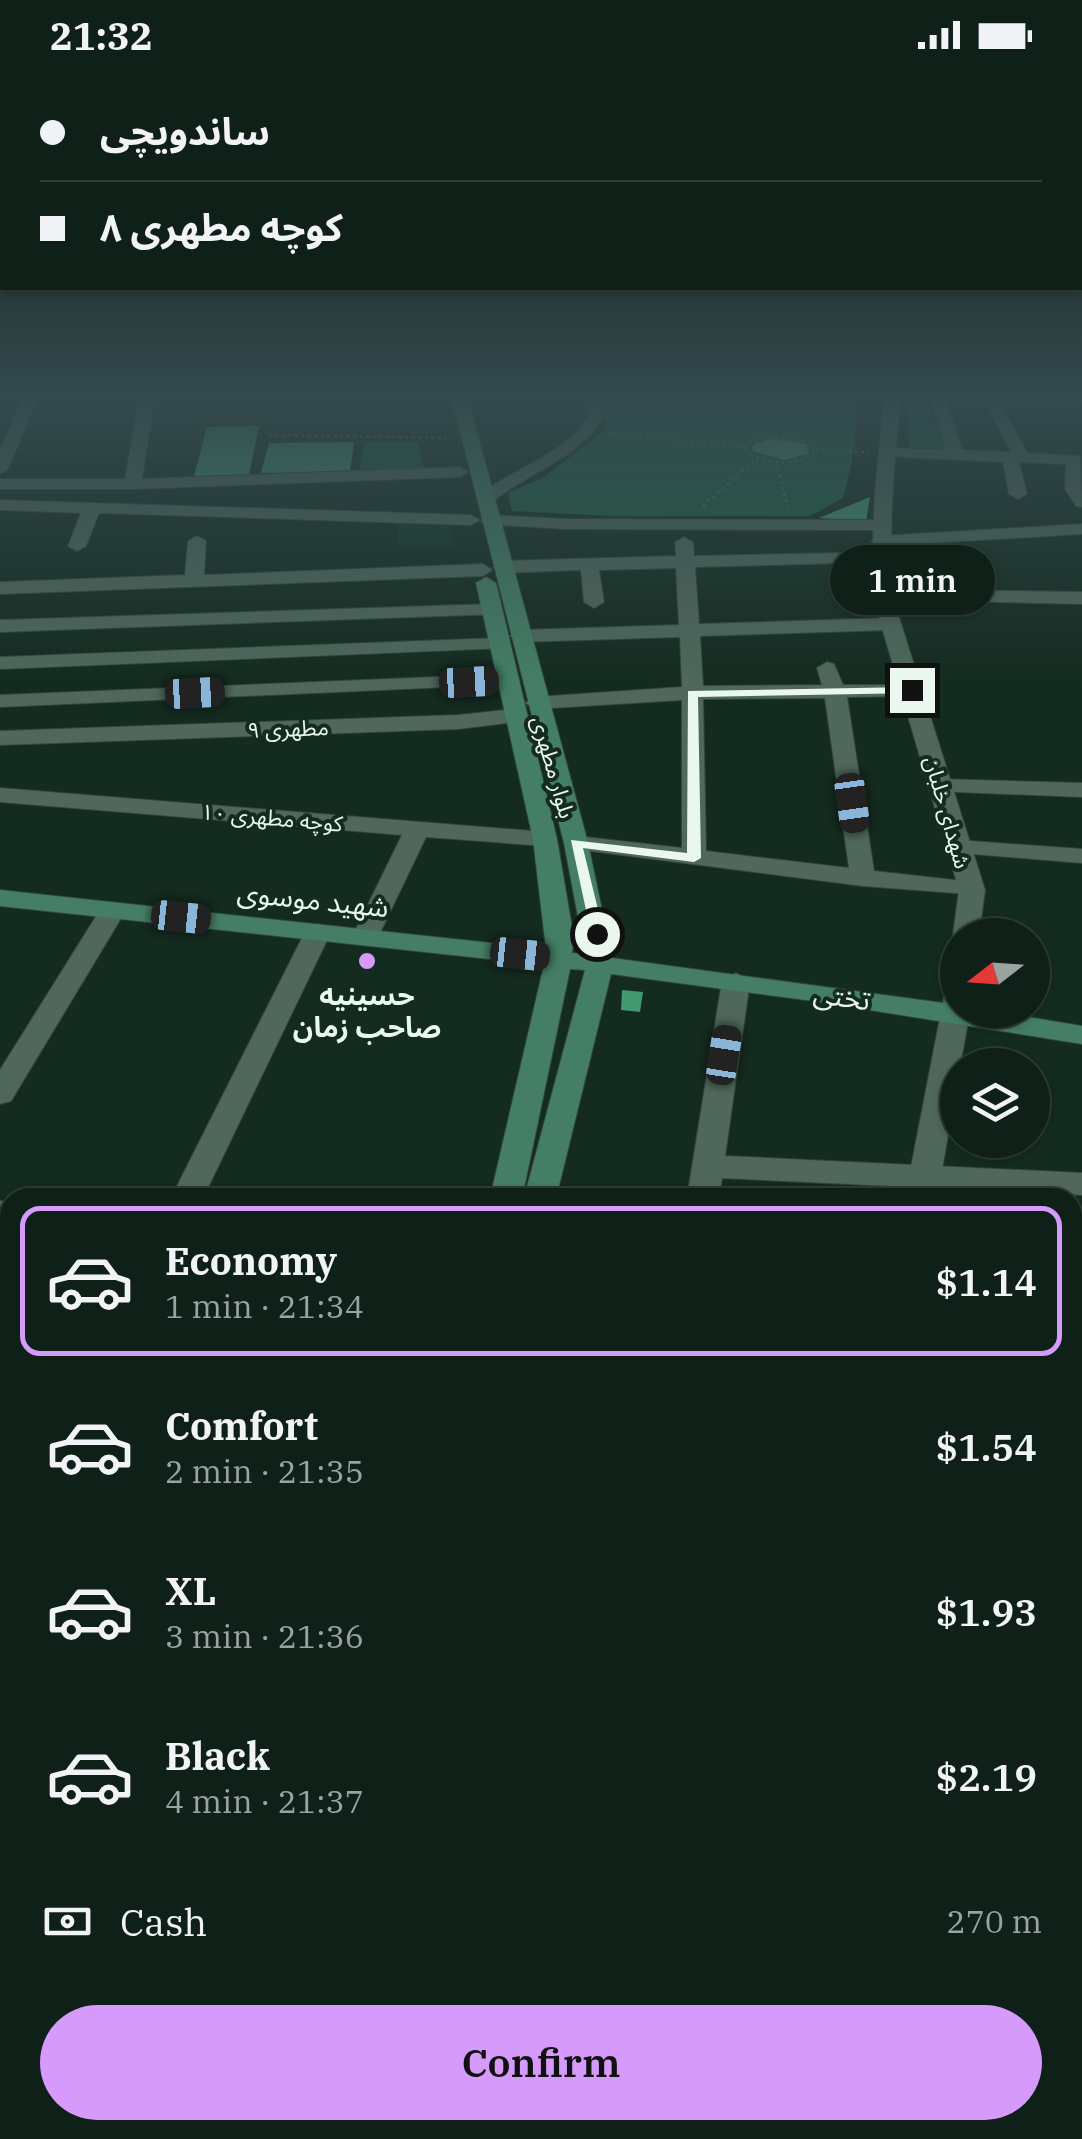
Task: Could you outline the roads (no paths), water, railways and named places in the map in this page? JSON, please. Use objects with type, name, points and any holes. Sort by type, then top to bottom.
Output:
[{"type":"main road","name":"بلوار مطهری","points":[[470,492],[482,513]]},
{"type":"main road","name":"بلوار مطهری","points":[[478,492],[526,710],[561,939],[508,1188]]},
{"type":"main road","name":"بلوار مطهری","points":[[492,568],[492,610],[510,640],[508,680],[526,710],[576,843],[600,964],[543,1188]]},
{"type":"main road","name":"شهید موسوی","points":[[0,898],[600,964]]},
{"type":"main road","name":"تختی","points":[[600,964],[940,1003]]},
{"type":"main road","name":"تختی","points":[[1049,1028],[1082,1036]]},
{"type":"street","points":[[482,513],[511,492]]},
{"type":"street","name":"شهدای خلبان","points":[[884,492],[880,541],[884,595],[972,890],[968,918]]},
{"type":"street","points":[[0,505],[482,513],[682,524],[793,524],[880,541]]},
{"type":"street","points":[[77,546],[92,508]]},
{"type":"street","points":[[682,524],[690,629],[694,858]]},
{"type":"street","points":[[0,588],[686,560],[880,541],[1082,529]]},
{"type":"street","points":[[194,581],[198,542]]},
{"type":"street","points":[[589,563],[594,602]]},
{"type":"street","points":[[884,595],[1082,598]]},
{"type":"street","points":[[0,626],[492,610]]},
{"type":"street","points":[[0,663],[690,629],[891,624]]},
{"type":"street","points":[[0,701],[508,680]]},
{"type":"street","points":[[831,680],[862,878]]},
{"type":"street","name":"مطهری ۹","points":[[0,738],[458,722],[526,710],[831,680],[912,690]]},
{"type":"street","points":[[940,786],[1082,790]]},
{"type":"street","name":"کوچه مطهری ۱۰","points":[[0,795],[545,839]]},
{"type":"street","points":[[364,937],[417,829]]},
{"type":"street","points":[[576,843],[972,890]]},
{"type":"street","points":[[957,847],[1082,856]]},
{"type":"street","points":[[0,1094],[113,910]]},
{"type":"street","points":[[191,1188],[318,932]]},
{"type":"street","points":[[703,1188],[736,981]]},
{"type":"street","points":[[923,1186],[952,1028]]},
{"type":"street","points":[[706,1166],[923,1186],[1082,1184]]},
{"type":"place","name":"حسینیه صاحب زمان","points":[[367,961]]}]
